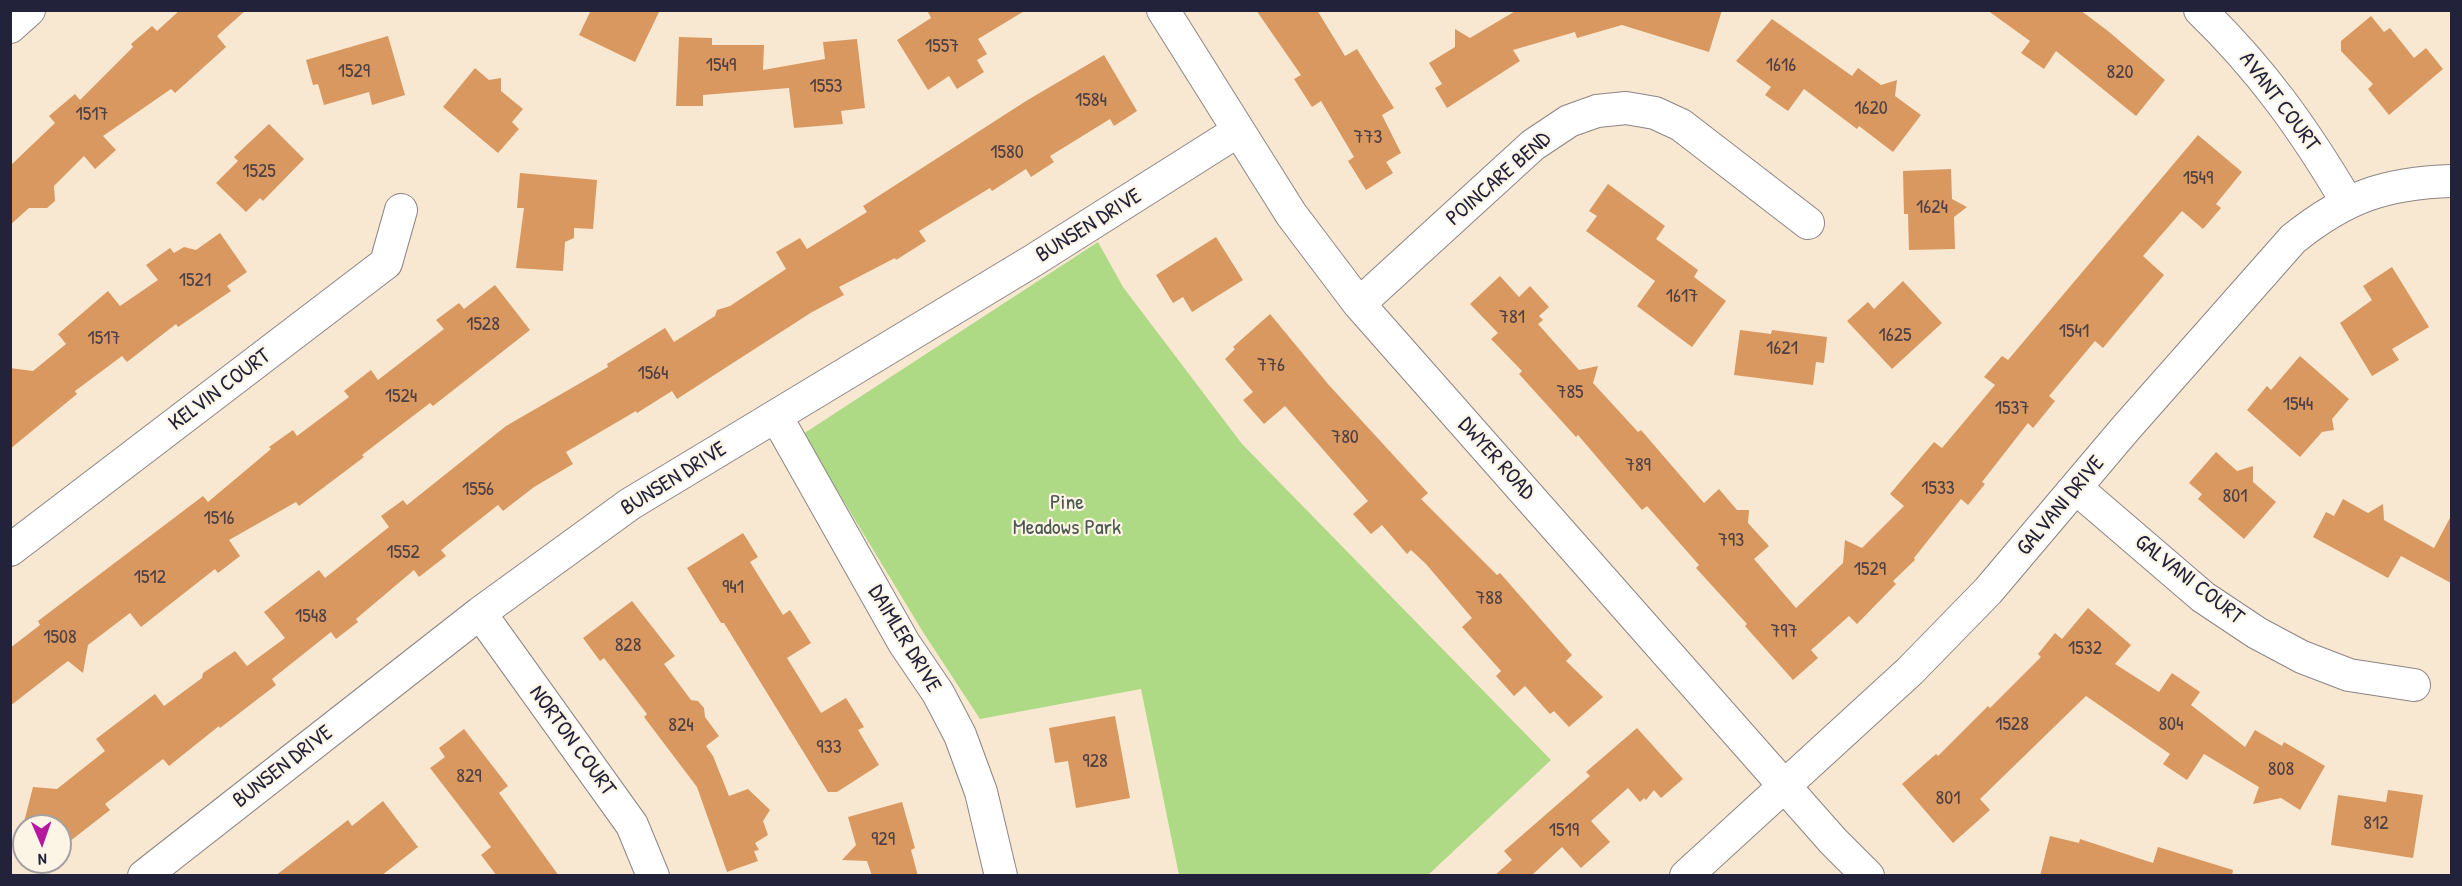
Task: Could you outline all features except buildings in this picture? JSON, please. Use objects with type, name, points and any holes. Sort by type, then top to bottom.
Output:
[{"type":"street","points":[[10,27],[29,10]]},
{"type":"street","name":"DWYER ROAD","points":[[1163,10],[1291,214],[1359,304],[1833,841],[1868,876]]},
{"type":"street","name":"AVANT COURT","points":[[2199,10],[2231,41],[2286,106],[2318,153],[2347,202]]},
{"type":"street","name":"POINCARE BEND","points":[[1359,304],[1533,145],[1569,121],[1597,111],[1626,108],[1654,113],[1681,125],[1808,224]]},
{"type":"street","name":"BUNSEN DRIVE","points":[[144,876],[480,613],[630,504],[1034,260],[1238,131]]},
{"type":"street","name":"GALVANI DRIVE","points":[[1686,876],[1910,671],[1988,591],[2293,238],[2312,223],[2347,202],[2377,190],[2417,182],[2451,181]]},
{"type":"street","name":"KELVIN COURT","points":[[10,550],[386,263],[401,210]]},
{"type":"street","name":"DAIMLER DRIVE","points":[[776,416],[904,643],[938,693],[960,735],[981,792],[1001,876]]},
{"type":"street","name":"GALVANI COURT","points":[[2076,488],[2203,597],[2257,633],[2302,657],[2349,675],[2414,685]]},
{"type":"street","name":"NORTON COURT","points":[[480,613],[632,825],[653,876]]},
{"type":"green space","name":"Pine Meadows Park","points":[[1098,242],[1123,287],[1242,444],[1551,760],[1428,875],[1179,875],[1141,689],[980,719],[923,632],[803,434]]}]
